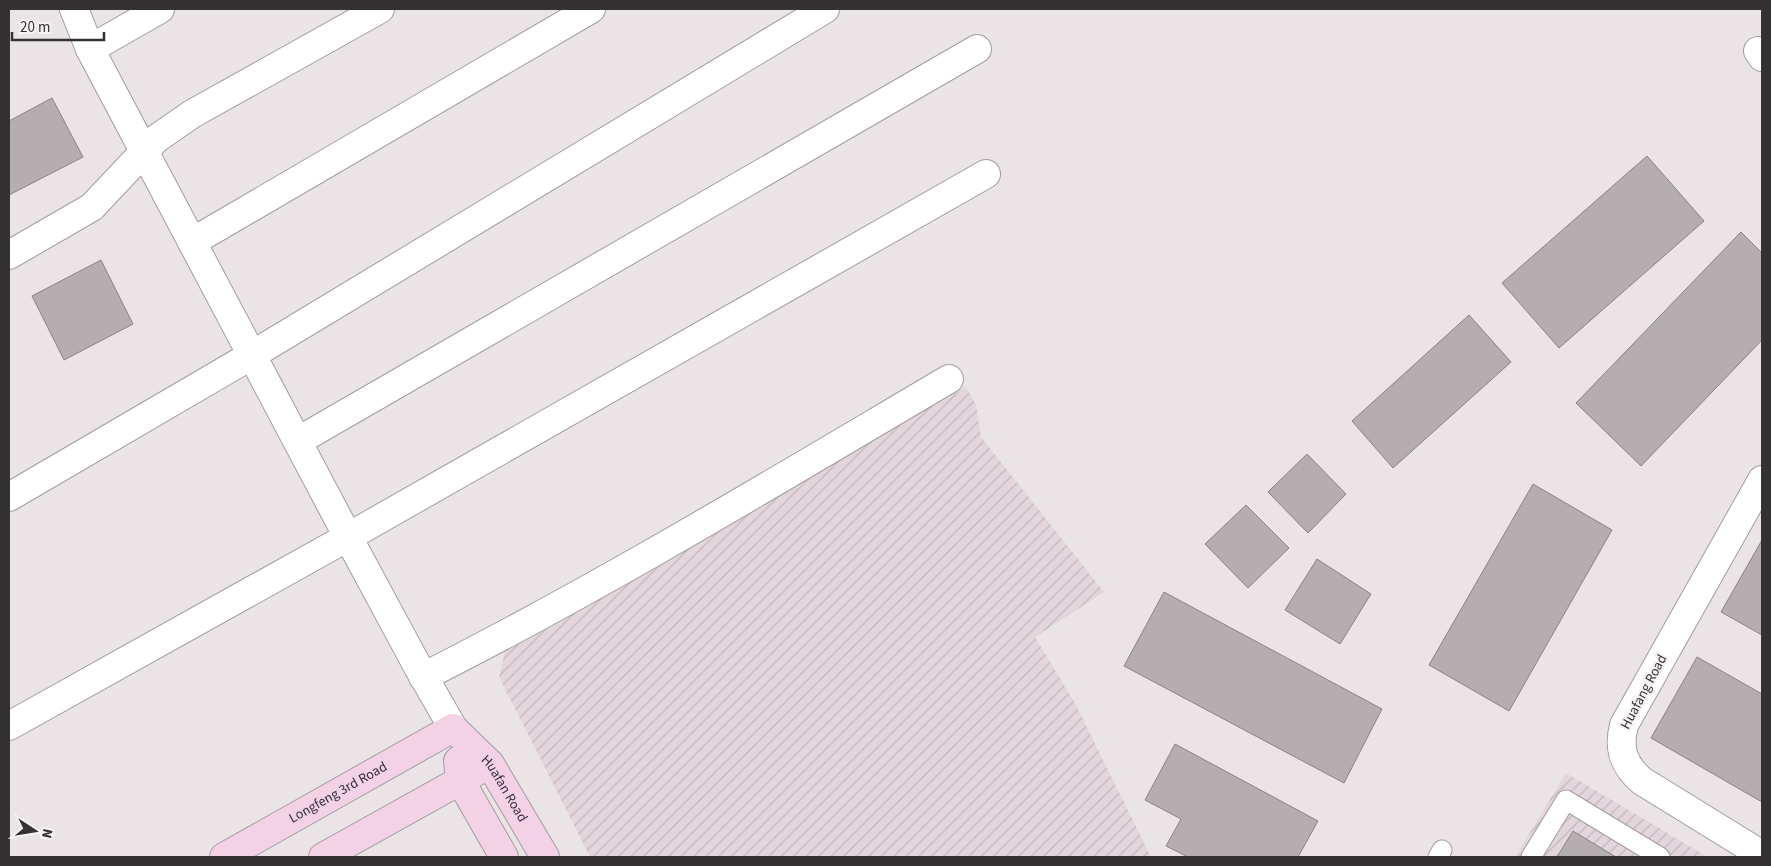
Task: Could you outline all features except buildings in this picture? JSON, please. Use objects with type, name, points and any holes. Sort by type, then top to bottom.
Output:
[{"type":"main road","name":"Huafan Road","points":[[453,728],[490,764],[545,857]]},
{"type":"main road","name":"Huafan Road","points":[[453,728],[460,780],[504,857]]},
{"type":"main road","name":"Longfeng 3rd Road","points":[[224,857],[453,728]]},
{"type":"main road","points":[[323,857],[490,764]]},
{"type":"street","name":"Huafan Road","points":[[74,9],[90,49],[348,537],[453,728]]},
{"type":"street","points":[[90,49],[160,9]]},
{"type":"street","points":[[9,255],[92,207],[156,139],[192,114],[380,9]]},
{"type":"street","points":[[192,242],[591,9]]},
{"type":"street","points":[[9,496],[252,355],[824,9]]},
{"type":"street","points":[[298,441],[977,49]]},
{"type":"street","points":[[9,726],[348,537],[986,174]]},
{"type":"street","points":[[421,672],[493,641],[664,547],[949,379]]},
{"type":"street","name":"Huafang Road","points":[[1762,480],[1624,725],[1621,737],[1624,761],[1631,772],[1642,781],[1762,855]]},
{"type":"lane","points":[[1531,857],[1566,800],[1660,857]]},
{"type":"shaded area","points":[[966,387],[976,405],[981,437],[1104,592],[1035,637],[1076,705],[1151,857],[590,857],[499,677],[506,647]]},
{"type":"shaded area","points":[[1566,773],[1708,857],[1515,857]]}]
